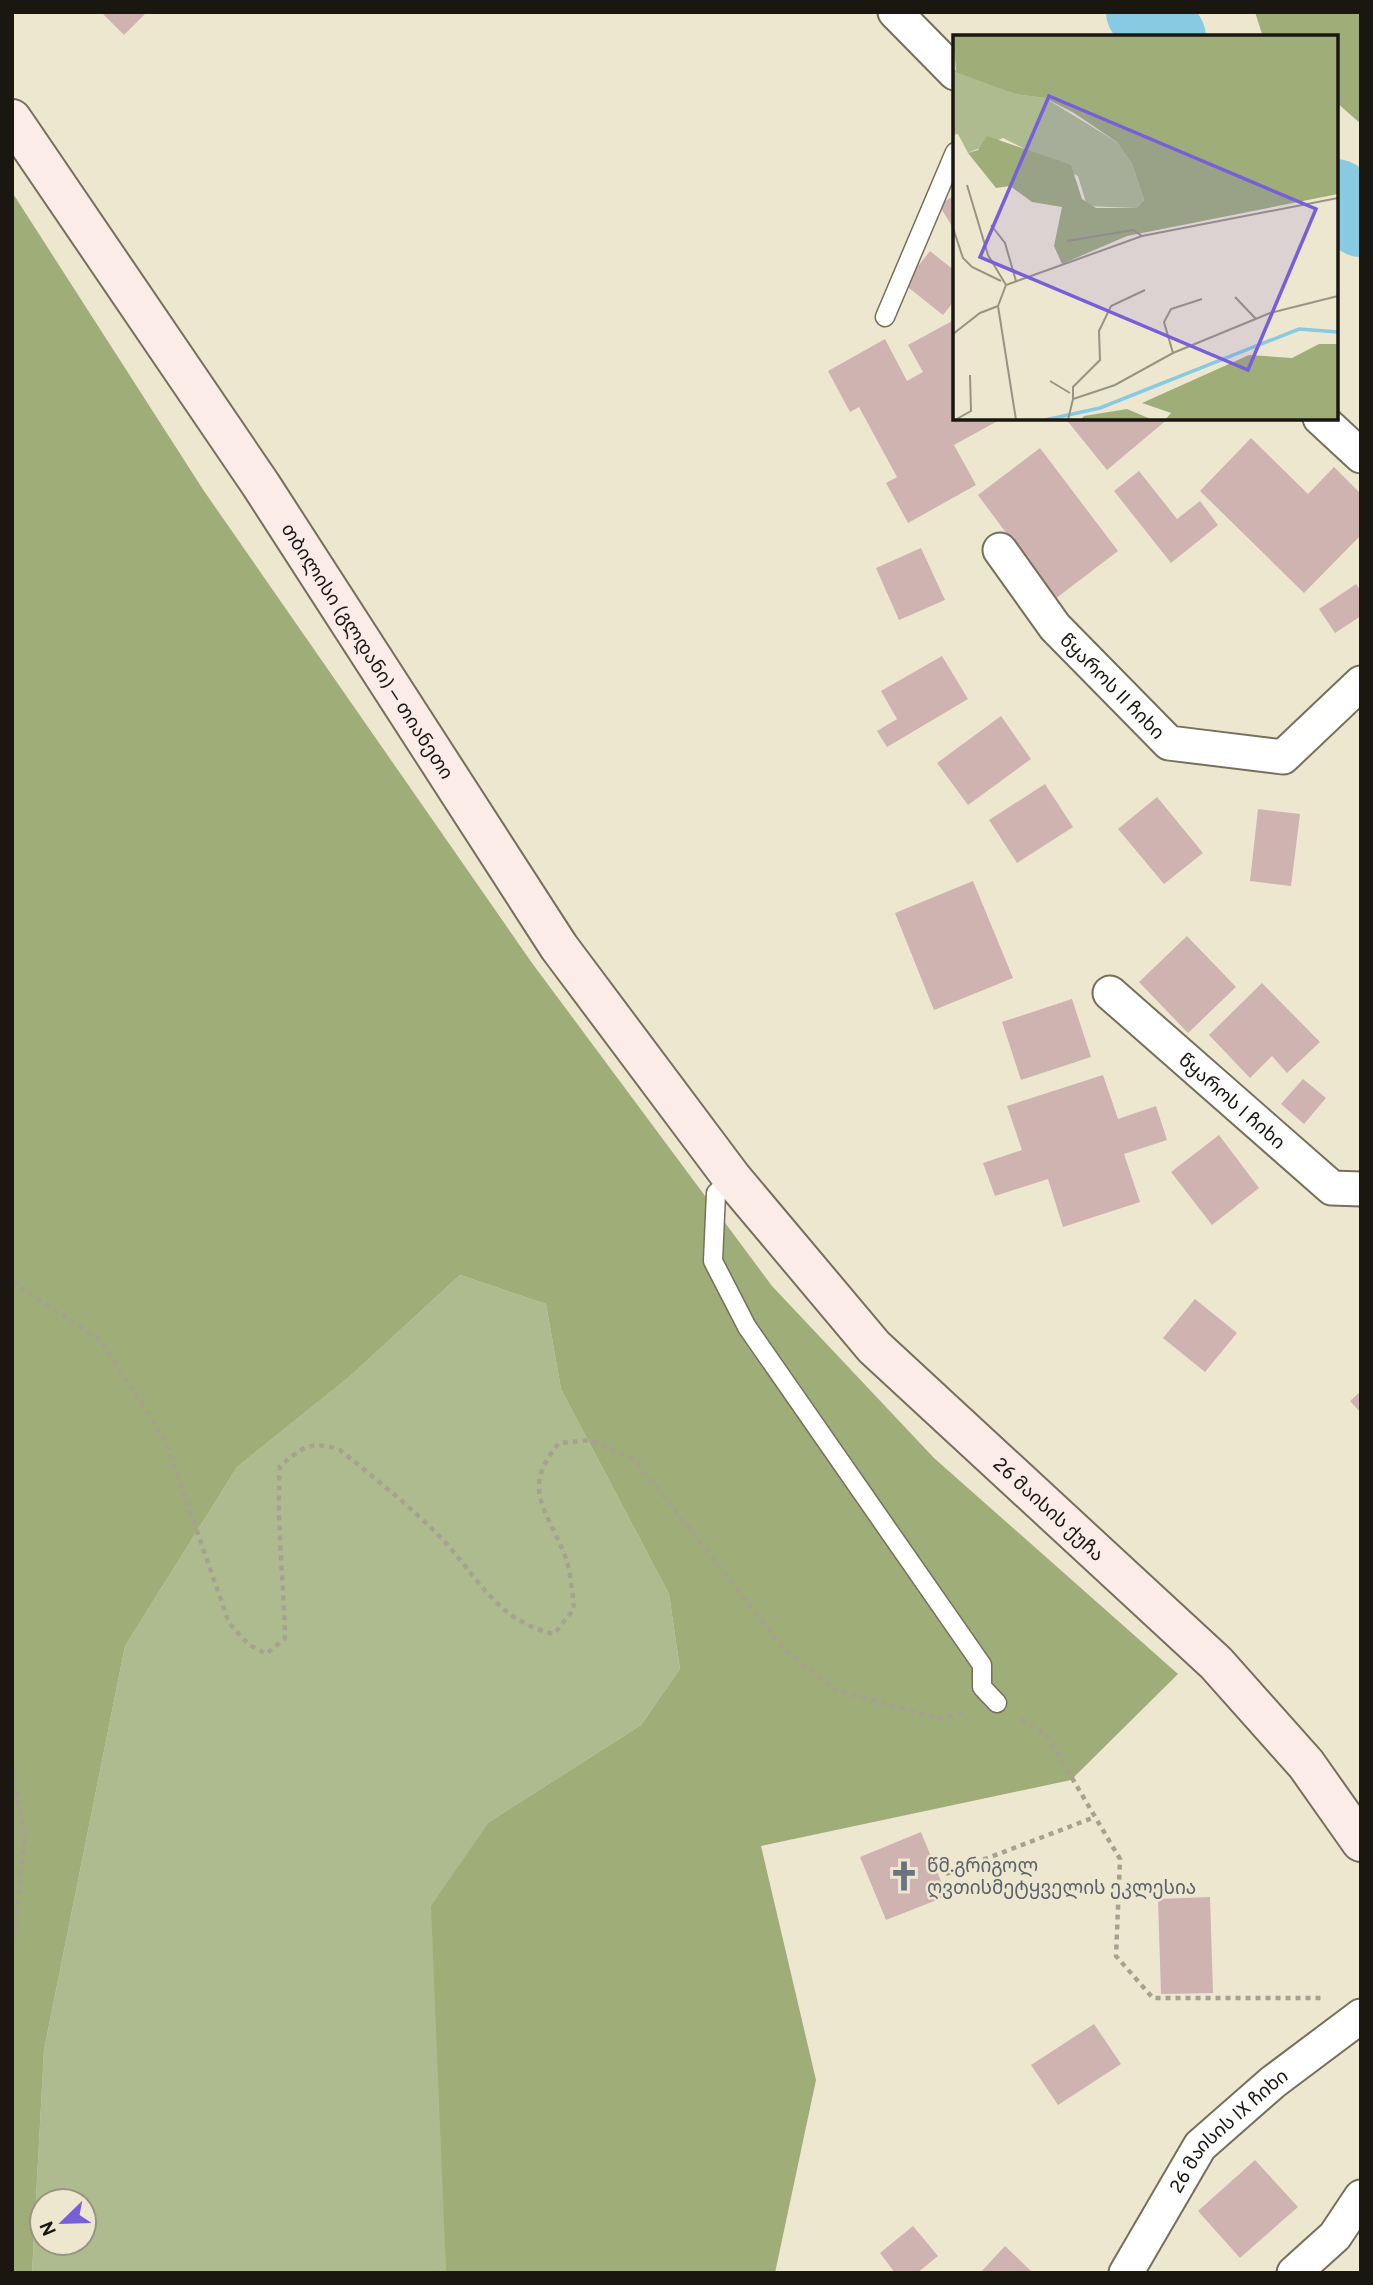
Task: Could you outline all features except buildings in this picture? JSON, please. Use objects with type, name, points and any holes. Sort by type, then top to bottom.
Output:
[{"type":"main road","name":"თბილისი (გლდანი) — თიანეთი","points":[[12,118],[261,485],[559,947],[732,1178]]},
{"type":"main road","name":"26 მაისის ქუჩა","points":[[732,1178],[874,1347],[1216,1663],[1306,1764],[1361,1842]]},
{"type":"street","points":[[895,12],[953,71]]},
{"type":"street","points":[[1322,420],[1361,456]]},
{"type":"street","name":"წყაროს II ჩიხი","points":[[1000,550],[1055,627],[1169,743],[1283,757],[1361,683]]},
{"type":"street","name":"წყაროს I ჩიხი","points":[[1110,993],[1332,1188],[1361,1189]]},
{"type":"street","name":"26 მაისის IX ჩიხი","points":[[1126,2273],[1200,2146],[1273,2082],[1361,2016]]},
{"type":"street","points":[[1294,2273],[1335,2236],[1361,2197]]},
{"type":"lane","points":[[885,317],[953,157]]},
{"type":"lane","points":[[732,1178],[716,1193],[713,1261],[747,1327],[982,1665],[982,1687],[996,1703]]},
{"type":"path","points":[[12,1282],[100,1340],[165,1440],[229,1623],[248,1644],[266,1654],[285,1638],[284,1570],[278,1503],[280,1466],[303,1447],[321,1444],[340,1450],[438,1535],[508,1615],[531,1629],[554,1634],[574,1609],[566,1558],[543,1510],[538,1486],[543,1462],[559,1443],[590,1440],[635,1460],[786,1651],[835,1690],[940,1719],[970,1709],[982,1687]]},
{"type":"path","points":[[996,1703],[1046,1734],[1120,1858],[1116,1956],[1153,1998],[1333,1998]]},
{"type":"path","points":[[12,1771],[25,1835],[12,1957]]},
{"type":"path","points":[[946,1874],[1095,1817]]},
{"type":"green space","points":[[1255,12],[1361,12],[1361,124],[1338,104],[1338,35],[1262,35]]},
{"type":"green space","points":[[12,192],[204,491],[532,963],[772,1286],[934,1458],[1178,1674],[1071,1780],[761,1846],[816,2080],[775,2273],[446,2273],[431,1906],[489,1822],[641,1725],[680,1669],[669,1594],[561,1389],[546,1304],[460,1275],[349,1377],[237,1467],[125,1646],[44,2050],[37,2187],[28,2187],[28,2257],[33,2257],[32,2273],[12,2273]]},
{"type":"green space","points":[[460,1275],[546,1304],[561,1389],[669,1594],[680,1669],[641,1725],[489,1822],[445,2208],[446,2273],[32,2273],[33,2257],[98,2257],[98,2187],[37,2187],[44,2050],[125,1646],[237,1467],[349,1377]]},
{"type":"waterway","points":[[1143,12],[1167,35]]},
{"type":"waterway","points":[[1338,198],[1361,220]]},
{"type":"place","name":"წმ.გრიგოლ ღვთისმეტყველის ეკლესია","points":[[904,1876]]}]
